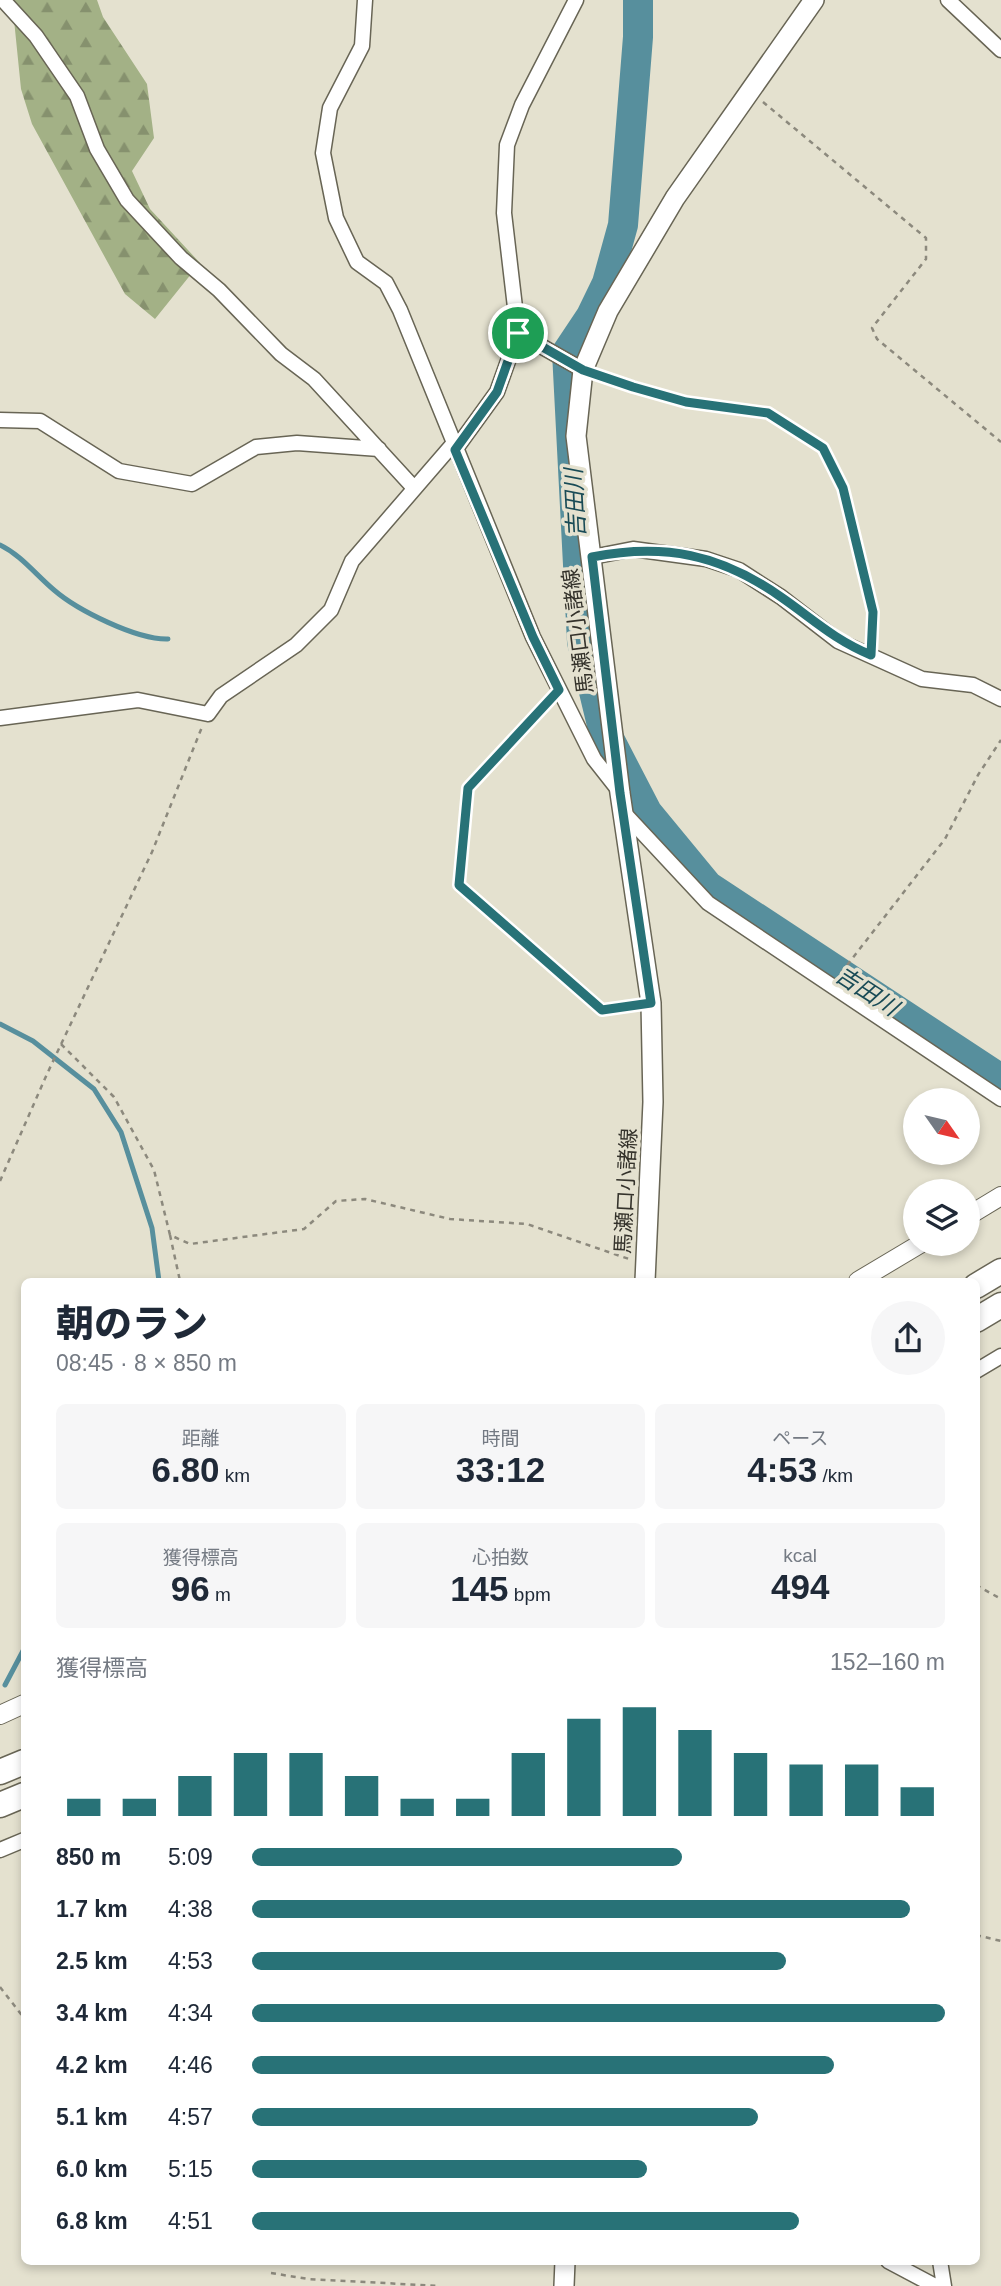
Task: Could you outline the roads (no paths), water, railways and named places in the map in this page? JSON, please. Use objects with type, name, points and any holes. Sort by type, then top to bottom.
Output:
[{"type":"highway","points":[[980,1284],[1001,1271]]},
{"type":"highway","points":[[980,1318],[1001,1305]]},
{"type":"highway","points":[[0,1772],[21,1763]]},
{"type":"highway","points":[[0,1805],[21,1797]]},
{"type":"main road","name":"馬瀬口小諸線","points":[[645,1273],[653,1102],[651,1003],[620,793],[576,436],[583,370],[608,311],[669,209],[814,0]]},
{"type":"main road","points":[[564,2286],[565,2265]]},
{"type":"street","points":[[3,0],[36,36],[77,96],[97,149],[127,200],[181,258],[219,290],[281,354],[314,379],[414,488]]},
{"type":"street","points":[[365,0],[362,46],[330,108],[323,153],[336,218],[357,261],[386,283],[400,310],[533,637],[594,759],[620,793]]},
{"type":"street","points":[[0,718],[138,700],[208,714],[221,696],[296,645],[331,610],[352,561],[414,488],[454,447],[497,392],[518,333],[504,213],[507,145],[522,105],[576,0]]},
{"type":"street","points":[[948,0],[1001,50]]},
{"type":"street","points":[[518,333],[583,370]]},
{"type":"street","points":[[0,421],[40,421],[119,471],[192,484],[256,447],[297,443],[379,449]]},
{"type":"street","points":[[592,557],[633,549],[706,559],[728,566],[781,597],[838,641],[922,679],[973,685],[1001,699]]},
{"type":"street","points":[[625,814],[708,903],[1001,1099]]},
{"type":"street","points":[[980,1209],[1001,1196]]},
{"type":"street","points":[[863,1278],[903,1254]]},
{"type":"street","points":[[980,1369],[1001,1356]]},
{"type":"street","points":[[0,1715],[21,1705]]},
{"type":"street","points":[[0,1850],[21,1841]]},
{"type":"street","points":[[896,2265],[935,2286]]},
{"type":"street","points":[[941,2265],[944,2286]]},
{"type":"lane","points":[[583,370],[686,402],[768,413],[823,448],[843,488],[873,612],[871,655]]},
{"type":"waterway","name":"吉田川","points":[[638,0],[638,37],[623,225],[607,283],[591,316],[567,352],[582,642],[602,725],[647,812],[708,886],[1001,1079]]},
{"type":"waterway","points":[[0,545],[22,560],[64,598],[92,615],[140,635],[168,639]]},
{"type":"waterway","points":[[0,1024],[33,1041],[94,1089],[121,1132],[152,1228],[159,1278]]},
{"type":"waterway","points":[[5,1685],[21,1655]]}]
